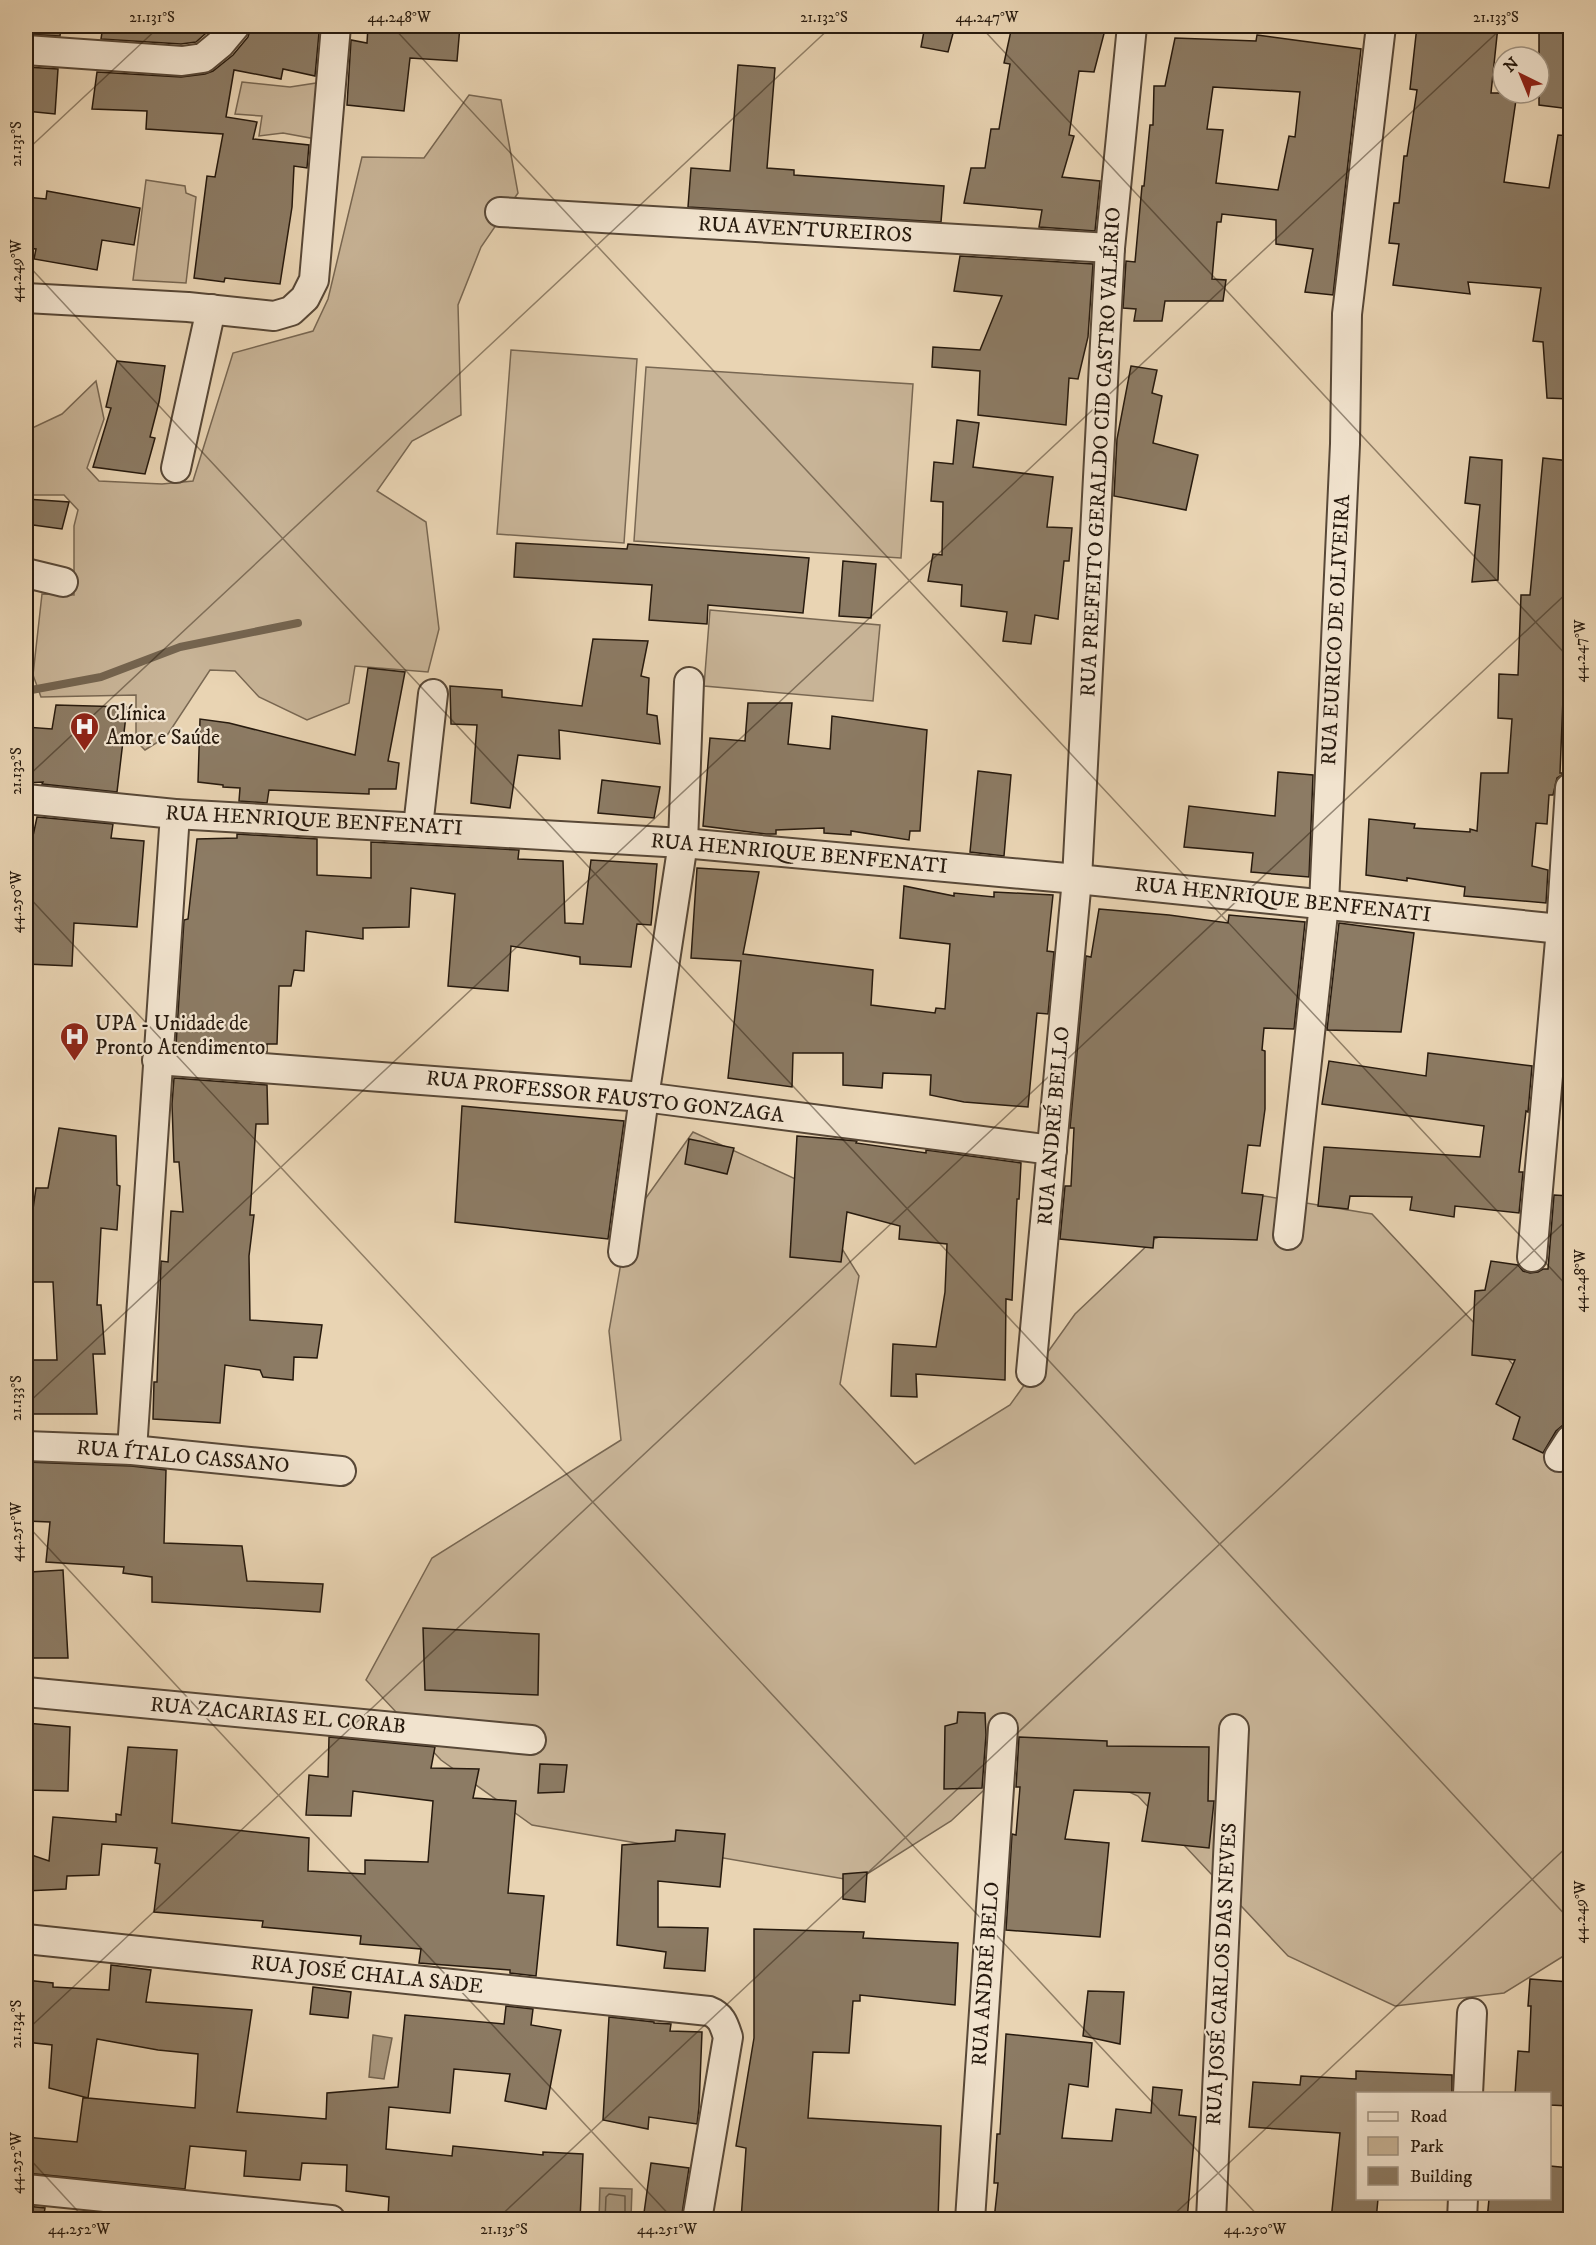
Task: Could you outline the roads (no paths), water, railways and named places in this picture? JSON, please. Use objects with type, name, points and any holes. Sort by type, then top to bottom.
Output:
[{"type":"street","points":[[26,50],[182,61],[203,58],[220,44],[235,26]]},
{"type":"street","points":[[26,298],[211,309],[274,316],[291,310],[305,298],[314,280],[336,26]]},
{"type":"street","name":"RUA PREFEITO GERALDO CID CASTRO VALÉRIO","points":[[1077,879],[1110,248],[1132,26]]},
{"type":"street","name":"RUA EURICO DE OLIVEIRA","points":[[1288,1235],[1324,904],[1345,444],[1347,314],[1381,26]]},
{"type":"street","name":"RUA AVENTUREIROS","points":[[500,212],[1110,248]]},
{"type":"street","points":[[176,468],[211,309]]},
{"type":"street","points":[[26,573],[63,582]]},
{"type":"street","points":[[623,1252],[644,1096],[683,843],[688,682]]},
{"type":"street","points":[[418,827],[433,694]]},
{"type":"street","points":[[1532,1257],[1566,929],[1570,788]]},
{"type":"street","name":"RUA HENRIQUE BENFENATI","points":[[26,799],[175,814],[683,843],[1077,879],[1566,929]]},
{"type":"street","points":[[132,1449],[175,814]]},
{"type":"street","name":"RUA ANDRÉ BELLO","points":[[1031,1372],[1077,879]]},
{"type":"street","name":"RUA PROFESSOR FAUSTO GONZAGA","points":[[157,1060],[644,1096],[1052,1150]]},
{"type":"street","name":"RUA ÍTALO CASSANO","points":[[26,1446],[132,1449],[341,1471]]},
{"type":"street","name":"RUA ZACARIAS EL CORAB","points":[[26,1692],[531,1740]]},
{"type":"street","name":"RUA ANDRÉ BELO","points":[[970,2220],[1003,1728]]},
{"type":"street","name":"RUA JOSÉ CARLOS DAS NEVES","points":[[1211,2220],[1234,1729]]},
{"type":"street","name":"RUA JOSÉ CHALA SADE","points":[[26,1939],[709,2011],[717,2014],[724,2022],[728,2037],[697,2220]]},
{"type":"street","points":[[1468,2092],[1472,2013]]},
{"type":"street","points":[[26,2189],[331,2220]]},
{"type":"street","points":[[1462,2220],[1463,2200]]},
{"type":"water","points":[[373,2035],[392,2038],[384,2079],[369,2077]]},
{"type":"water","points":[[600,2188],[632,2189],[631,2219],[599,2219]]},
{"type":"waterway","points":[[26,691],[101,677],[180,647],[298,623]]},
{"type":"place","name":"Clínica Amor e Saúde","points":[[85,752]]},
{"type":"place","name":"UPA - Unidade de Pronto Atendimento","points":[[74,1062]]}]
